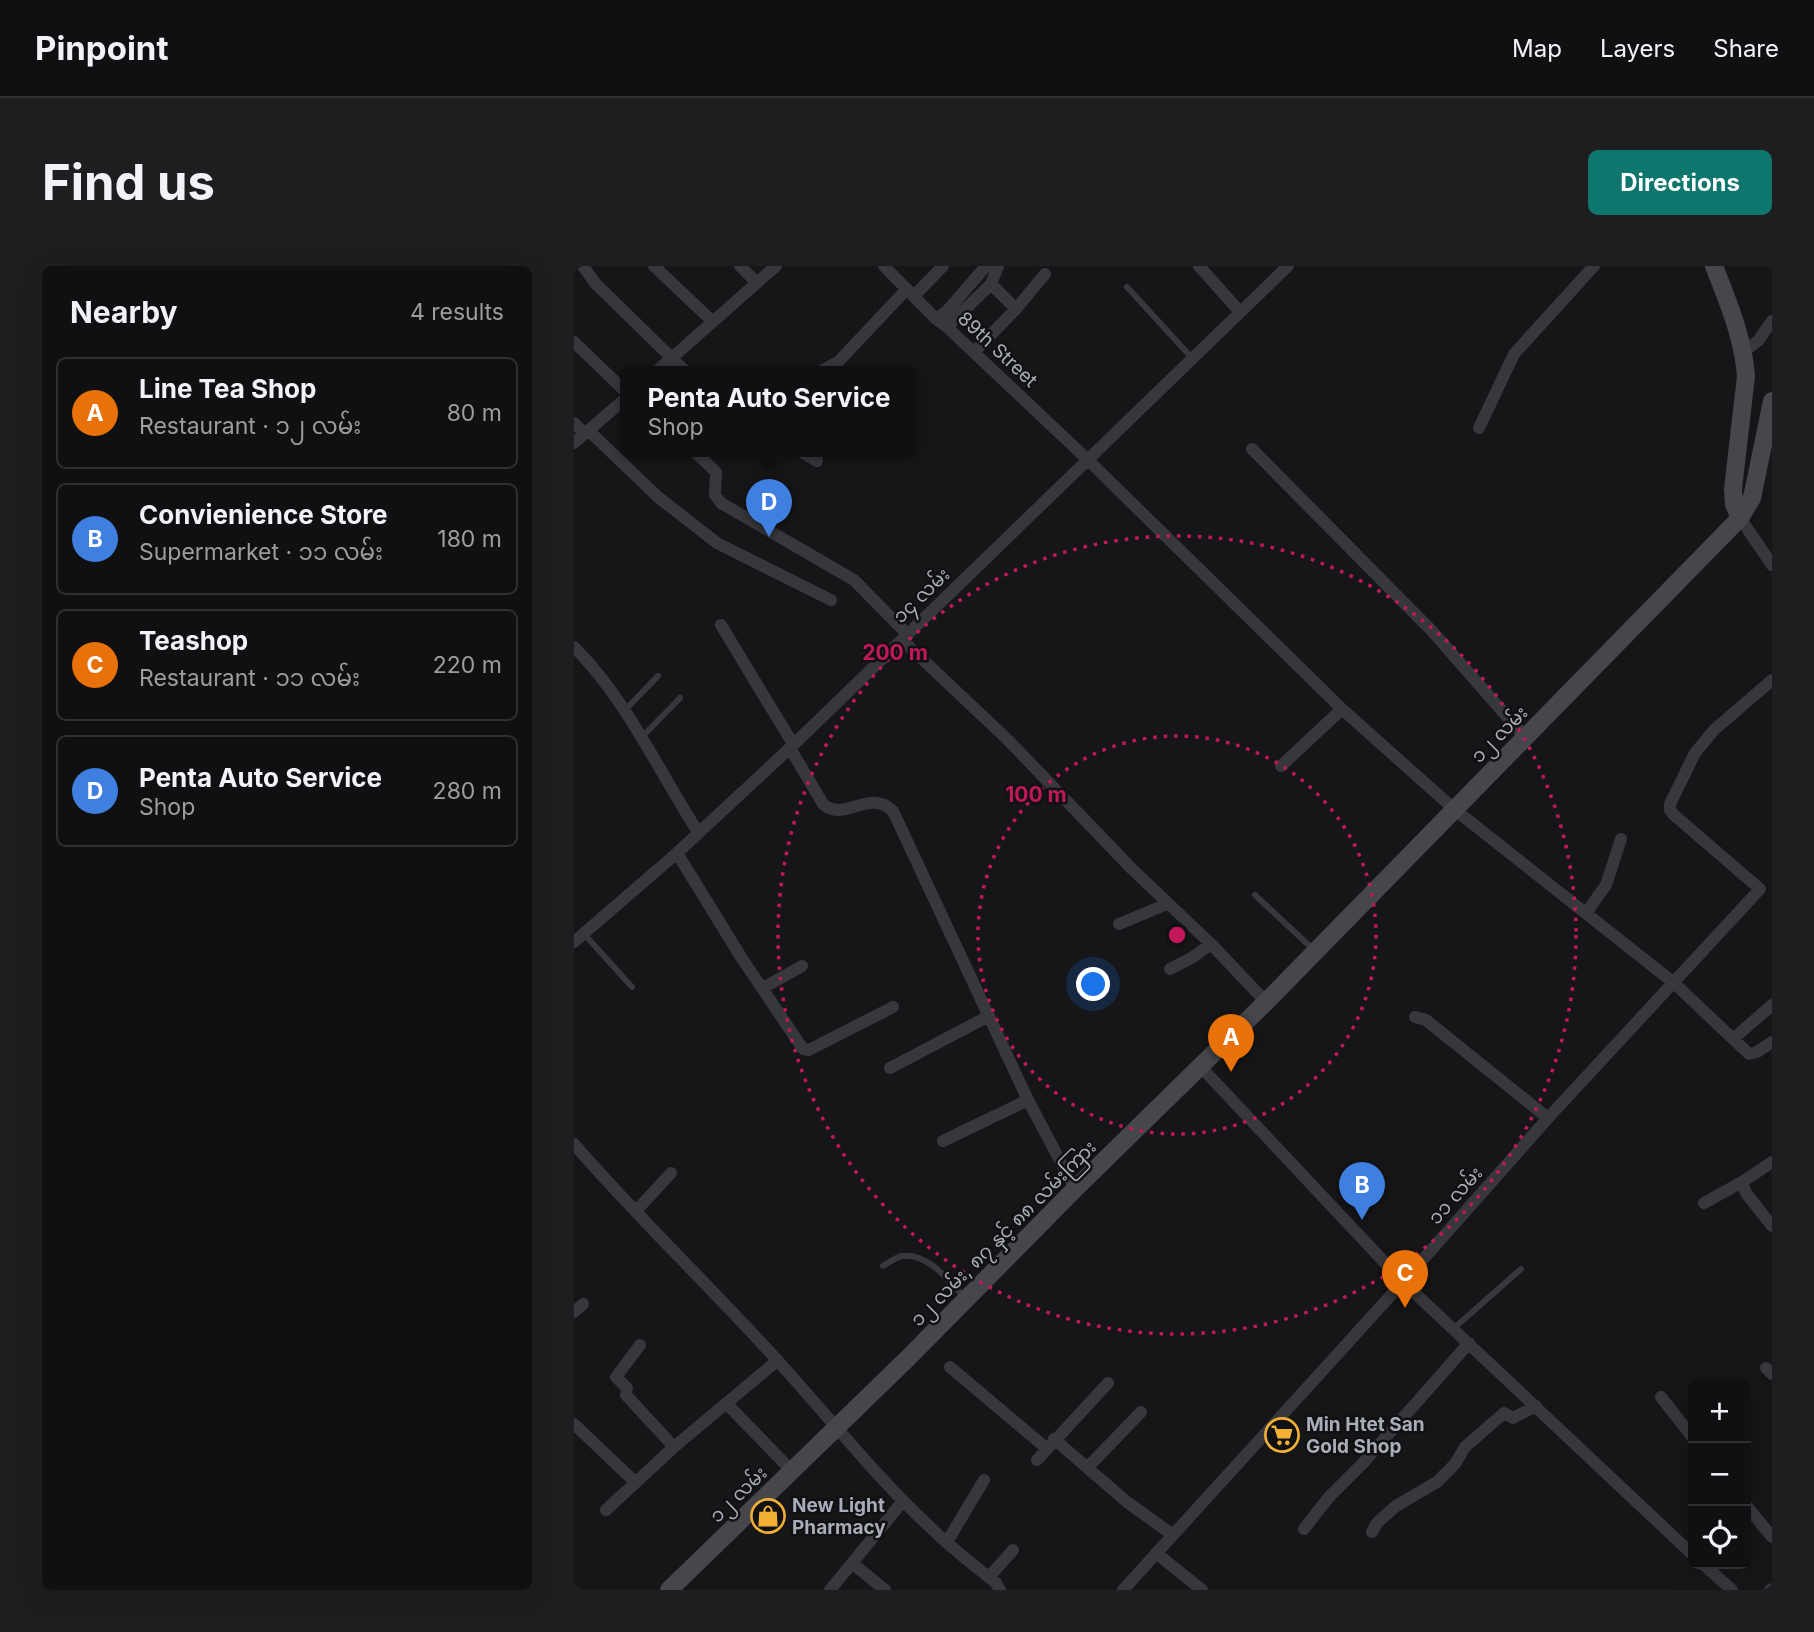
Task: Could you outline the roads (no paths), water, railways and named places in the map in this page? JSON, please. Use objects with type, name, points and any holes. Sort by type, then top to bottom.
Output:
[{"type":"main road","points":[[1714,266],[1736,322],[1746,376],[1733,489],[1734,504],[1740,518]]},
{"type":"main road","name":"၁၂ လမ်း","points":[[1200,1066],[1316,952],[1740,518],[1752,498],[1772,401]]},
{"type":"main road","name":"၁၂ လမ်း, ၈၇ နှင့် ၈၈ လမ်းကြား","points":[[836,1428],[1200,1066]]},
{"type":"main road","name":"၁၂ လမ်း","points":[[670,1590],[836,1428]]},
{"type":"street","points":[[583,266],[595,283],[679,366]]},
{"type":"street","points":[[654,266],[713,322]]},
{"type":"street","points":[[740,266],[757,283]]},
{"type":"street","points":[[663,366],[776,266]]},
{"type":"street","name":"89th Street","points":[[884,266],[1088,460],[1342,709],[1454,809],[1674,984],[1733,1039]]},
{"type":"street","points":[[830,366],[943,266]]},
{"type":"street","points":[[942,323],[948,310],[986,266]]},
{"type":"street","points":[[942,323],[991,284],[998,266]]},
{"type":"street","points":[[1199,266],[1240,312]]},
{"type":"street","name":"၁၄ လမ်း","points":[[579,938],[677,853],[792,746],[1288,266]]},
{"type":"street","points":[[1479,428],[1514,354],[1594,266]]},
{"type":"street","points":[[974,352],[1016,309],[1045,274]]},
{"type":"street","points":[[991,284],[1016,309]]},
{"type":"street","points":[[1743,352],[1758,341],[1772,321]]},
{"type":"street","points":[[574,342],[620,387]]},
{"type":"street","points":[[574,443],[620,402]]},
{"type":"street","points":[[574,423],[658,497],[717,543],[831,600]]},
{"type":"street","points":[[1252,449],[1432,631],[1525,737]]},
{"type":"street","points":[[700,457],[716,472],[715,495],[721,503],[854,580],[905,638],[1266,1002]]},
{"type":"street","points":[[811,457],[817,460]]},
{"type":"street","points":[[1740,518],[1771,563]]},
{"type":"street","points":[[721,625],[823,804],[829,809],[837,810],[872,802],[886,804],[893,811],[1028,1100],[1075,1188]]},
{"type":"street","points":[[574,647],[625,710],[698,832]]},
{"type":"street","name":"၁၁ လမ်း","points":[[1123,1590],[1549,1118],[1760,889],[1674,816],[1670,804],[1695,752],[1714,730],[1772,680]]},
{"type":"street","points":[[1281,766],[1342,709]]},
{"type":"street","points":[[1586,913],[1606,885],[1620,839]]},
{"type":"street","points":[[677,853],[741,957],[803,1049],[809,1050],[893,1007]]},
{"type":"street","points":[[1119,925],[1167,904]]},
{"type":"street","points":[[1170,969],[1211,944]]},
{"type":"street","points":[[763,988],[802,965]]},
{"type":"street","points":[[1772,1005],[1733,1039],[1749,1054],[1772,1042]]},
{"type":"street","points":[[890,1068],[989,1016]]},
{"type":"street","points":[[1415,1017],[1426,1020],[1549,1118]]},
{"type":"street","points":[[1200,1066],[1403,1282],[1688,1550]]},
{"type":"street","points":[[943,1141],[1028,1100]]},
{"type":"street","points":[[574,1144],[778,1360],[903,1501],[989,1577],[1000,1590]]},
{"type":"street","points":[[1704,1203],[1772,1162]]},
{"type":"street","points":[[636,1211],[671,1173]]},
{"type":"street","points":[[1742,1182],[1746,1193],[1772,1226]]},
{"type":"street","points":[[1304,1529],[1329,1497],[1364,1462],[1469,1343]]},
{"type":"street","points":[[640,1345],[617,1377],[627,1388],[626,1395],[674,1447]]},
{"type":"street","points":[[606,1510],[674,1447],[778,1360]]},
{"type":"street","points":[[950,1367],[1007,1417],[1088,1467],[1127,1502],[1173,1535]]},
{"type":"street","points":[[1037,1460],[1108,1383]]},
{"type":"street","points":[[1661,1397],[1688,1432]]},
{"type":"street","points":[[726,1403],[792,1471]]},
{"type":"street","points":[[1371,1532],[1396,1506],[1437,1482],[1455,1464],[1465,1447],[1504,1413],[1513,1418],[1536,1406]]},
{"type":"street","points":[[1088,1467],[1141,1412]]},
{"type":"street","points":[[574,1424],[635,1482]]},
{"type":"street","points":[[947,1542],[984,1480]]},
{"type":"street","points":[[830,1590],[903,1501]]},
{"type":"street","points":[[1747,1506],[1772,1537]]},
{"type":"street","points":[[989,1577],[1013,1550]]},
{"type":"street","points":[[1156,1553],[1202,1590]]},
{"type":"street","points":[[852,1563],[885,1590]]},
{"type":"street","points":[[1709,1569],[1732,1590]]},
{"type":"lane","points":[[1127,288],[1192,358]]},
{"type":"lane","points":[[625,710],[658,676]]},
{"type":"lane","points":[[642,737],[680,698]]},
{"type":"lane","points":[[1255,895],[1316,952]]},
{"type":"lane","points":[[579,938],[632,987]]},
{"type":"lane","points":[[883,1266],[902,1256],[918,1259],[932,1265],[967,1299]]},
{"type":"lane","points":[[1453,1329],[1521,1269]]},
{"type":"place","name":"Penta Auto Service","points":[[769,537]]},
{"type":"place","name":"Line Tea Shop","points":[[1231,1072]]},
{"type":"place","name":"Convienience Store","points":[[1362,1220]]},
{"type":"place","name":"Teashop","points":[[1405,1308]]},
{"type":"place","name":"Min Htet San Gold Shop","points":[[1282,1435]]},
{"type":"place","name":"New Light Pharmacy","points":[[768,1516]]}]
